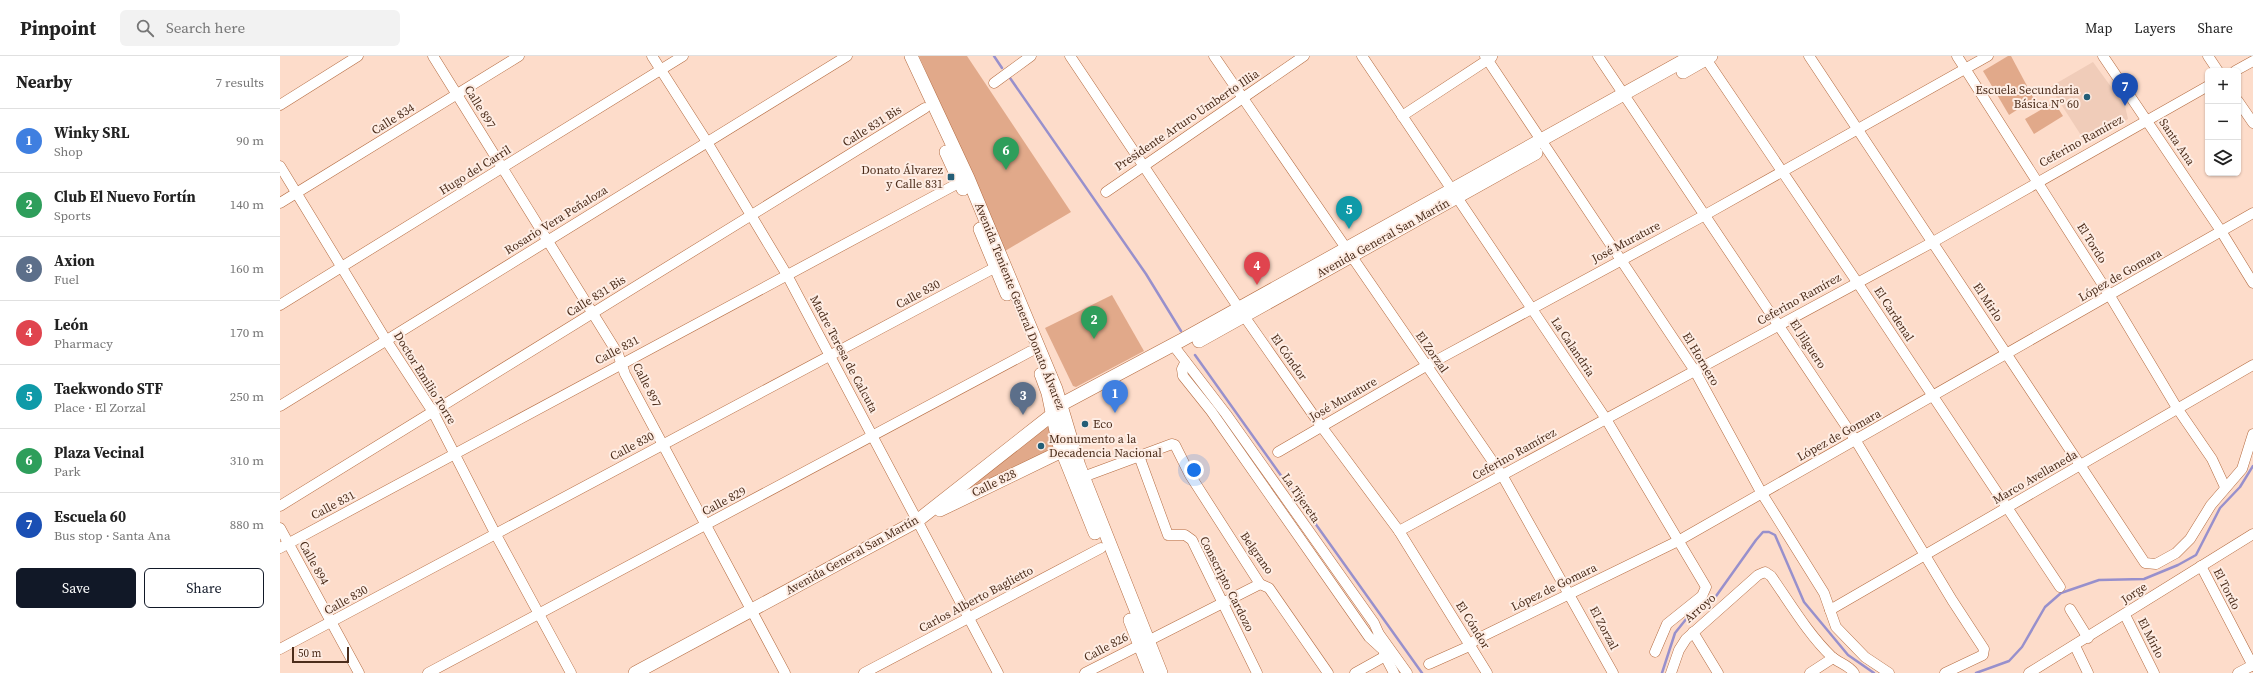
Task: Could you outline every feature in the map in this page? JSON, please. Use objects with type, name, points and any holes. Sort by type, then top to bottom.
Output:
[{"type":"main road","name":"Avenida Teniente General Donato Álvarez","points":[[901,56],[925,108],[964,179],[996,267],[1043,379],[1059,410]]},
{"type":"main road","name":"Avenida Teniente General Donato Álvarez","points":[[911,56],[964,179],[1059,410],[1067,449],[1101,548],[1144,642],[1161,673]]},
{"type":"main road","name":"Avenida General San Martín","points":[[1626,98],[1692,56]]},
{"type":"main road","name":"Avenida General San Martín","points":[[635,673],[917,521],[1059,410],[1179,353],[1242,312],[1348,252],[1626,98],[1707,57]]},
{"type":"main road","name":"Avenida Teniente General Donato Álvarez","points":[[1067,449],[1083,477],[1144,642],[1151,673]]},
{"type":"main road","name":"Calle 828","points":[[917,521],[1067,449]]},
{"type":"street","points":[[280,105],[358,56]]},
{"type":"street","name":"Calle 897","points":[[433,56],[621,363],[624,374],[785,673]]},
{"type":"street","name":"Calle 834","points":[[280,203],[519,56]]},
{"type":"street","name":"Madre Teresa de Calcuta","points":[[652,56],[707,142],[787,275],[998,673]]},
{"type":"street","name":"Hugo del Carril","points":[[280,305],[682,56]]},
{"type":"street","name":"Rosario Vera Peñaloza","points":[[280,406],[847,56]]},
{"type":"street","points":[[994,83],[1032,56]]},
{"type":"street","name":"El Cóndor","points":[[1070,56],[1242,312],[1321,426],[1400,531],[1487,673]]},
{"type":"street","name":"El Zorzal","points":[[1214,56],[1502,475],[1571,594],[1614,673]]},
{"type":"street","name":"Presidente Arturo Umberto Illia","points":[[1106,192],[1304,56]]},
{"type":"street","name":"La Calandria","points":[[1362,56],[1606,419],[1706,587],[1706,591],[1667,624],[1655,652]]},
{"type":"street","name":"El Jilguero","points":[[1598,56],[1780,325],[1856,441],[1984,649],[1985,653],[1944,673]]},
{"type":"street","name":"El Mirlo","points":[[1809,56],[2145,563],[2156,564],[2181,549],[2195,533],[2225,487]]},
{"type":"street","name":"El Tordo","points":[[1957,56],[2110,296],[2177,408],[2212,459],[2225,487]]},
{"type":"street","name":"José Murature","points":[[1278,452],[1426,366],[1705,215],[1988,56]]},
{"type":"street","name":"Santa Ana","points":[[2103,56],[2221,231],[2253,283]]},
{"type":"street","points":[[2208,56],[2216,68]]},
{"type":"street","points":[[1402,116],[1489,57]]},
{"type":"street","name":"El Hornero","points":[[1489,57],[1620,260],[1695,371],[1761,492],[1824,593],[1836,627],[1843,637],[1865,657],[1890,673]]},
{"type":"street","name":"El Cardenal","points":[[1707,57],[1781,171],[1857,282],[1932,397],[2060,587]]},
{"type":"street","points":[[2240,68],[2253,61]]},
{"type":"street","name":"Ceferino Ramírez","points":[[1400,531],[1933,242],[2037,181],[2205,88]]},
{"type":"street","points":[[2240,104],[2253,123]]},
{"type":"street","name":"Calle 831 Bis","points":[[280,506],[925,108]]},
{"type":"street","name":"Doctor Emilio Torre","points":[[280,166],[386,340],[433,412],[495,533],[540,613],[571,673]]},
{"type":"street","name":"Calle 831","points":[[284,546],[964,179]]},
{"type":"street","name":"López de Gomara","points":[[1429,664],[1465,648],[1477,639],[1678,541],[1761,492],[1856,441],[2253,213]]},
{"type":"street","name":"Calle 830","points":[[280,649],[332,623],[495,533],[996,267]]},
{"type":"street","name":"Calle 829","points":[[428,673],[706,526],[1031,351]]},
{"type":"street","points":[[1179,353],[1183,376],[1218,420],[1369,637],[1408,673]]},
{"type":"street","name":"La Tijereta","points":[[1179,353],[1223,410],[1374,623],[1386,652]]},
{"type":"street","name":"Marco Avellaneda","points":[[1830,610],[1926,556],[2253,364]]},
{"type":"street","points":[[1218,420],[1223,410]]},
{"type":"street","points":[[2225,487],[2242,468],[2253,434]]},
{"type":"street","name":"Belgrano","points":[[1139,456],[1172,444],[1177,448],[1190,475],[1260,584],[1269,588],[1328,673]]},
{"type":"street","points":[[1083,477],[1139,456]]},
{"type":"street","name":"Conscripto Cardozo","points":[[1139,456],[1168,536],[1185,535],[1192,540],[1257,673]]},
{"type":"street","points":[[1264,487],[1274,481]]},
{"type":"street","name":"Calle 894","points":[[280,528],[284,546],[332,623],[359,673]]},
{"type":"street","name":"Jorge","points":[[2029,673],[2088,638],[2253,534]]},
{"type":"street","name":"Carlos Alberto Baglietto","points":[[864,673],[1101,548]]},
{"type":"street","name":"El Tordo","points":[[2201,566],[2253,666]]},
{"type":"street","name":"Arroyo","points":[[1671,673],[1679,650],[1693,632],[1760,573],[1765,572],[1771,576],[1801,619],[1833,658]]},
{"type":"street","points":[[1144,642],[1221,602],[1260,584]]},
{"type":"street","points":[[2070,609],[2088,638]]},
{"type":"street","name":"El Mirlo","points":[[2125,615],[2154,673]]},
{"type":"street","points":[[1693,632],[1718,673]]},
{"type":"street","name":"Calle 826","points":[[1086,673],[1144,642]]},
{"type":"street","points":[[2075,646],[2088,673]]},
{"type":"street","points":[[1354,673],[1386,652]]},
{"type":"street","points":[[1386,652],[1394,673]]},
{"type":"street","points":[[1810,673],[1833,658],[1852,669],[1854,673]]},
{"type":"street","points":[[2238,673],[2253,666]]},
{"type":"shaded area","points":[[919,56],[967,56],[1071,212],[1005,251]]},
{"type":"shaded area","points":[[2008,56],[2011,56],[2034,99],[2009,115],[1983,71]]},
{"type":"shaded area","name":"Escuela Secundaria Básica Nº 60","points":[[2093,62],[2125,106],[2128,119],[2086,143],[2050,87]]},
{"type":"shaded area","points":[[2054,102],[2063,116],[2034,134],[2025,119]]},
{"type":"shaded area","points":[[1112,295],[1144,351],[1076,387],[1073,386],[1045,328]]},
{"type":"shaded area","points":[[1050,425],[1055,451],[962,492]]},
{"type":"waterway","points":[[994,56],[1002,68]]},
{"type":"waterway","points":[[1010,78],[1146,274],[1181,331]]},
{"type":"waterway","points":[[1195,355],[1422,673]]},
{"type":"waterway","points":[[1976,673],[2009,661],[2022,647],[2045,607],[2061,593],[2099,580],[2144,579],[2178,565],[2196,555],[2220,508],[2240,487],[2253,466]]},
{"type":"waterway","points":[[1662,673],[1675,633],[1687,618],[1709,606],[1763,532],[1769,532],[1775,535],[1804,602],[1848,655],[1874,673]]},
{"type":"place","name":"Escuela Secundaria Básica Nº 60","points":[[2087,97]]},
{"type":"place","name":"Escuela 60","points":[[2125,106]]},
{"type":"place","name":"Plaza Vecinal","points":[[1006,170]]},
{"type":"place","name":"Donato Álvarez y Calle 831","points":[[951,177]]},
{"type":"place","name":"Taekwondo STF","points":[[1349,229]]},
{"type":"place","name":"León","points":[[1257,285]]},
{"type":"place","name":"Club El Nuevo Fortín","points":[[1094,339]]},
{"type":"place","name":"Winky SRL","points":[[1115,413]]},
{"type":"place","name":"Axion","points":[[1023,415]]},
{"type":"place","name":"Eco","points":[[1085,424]]},
{"type":"place","name":"Monumento a la Decadencia Nacional","points":[[1041,446]]}]
